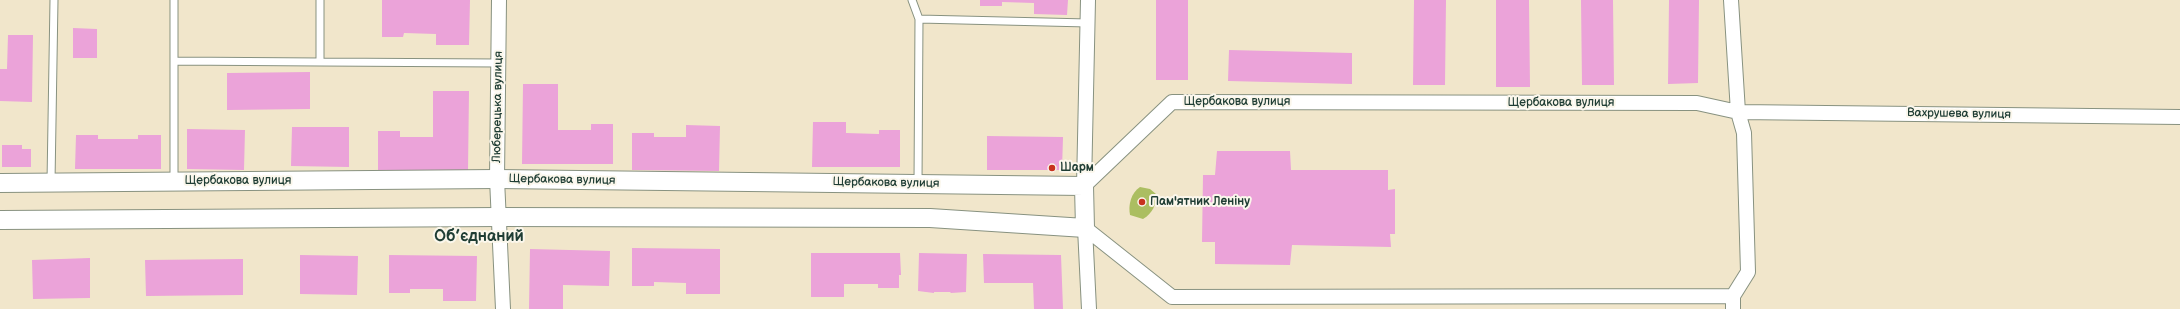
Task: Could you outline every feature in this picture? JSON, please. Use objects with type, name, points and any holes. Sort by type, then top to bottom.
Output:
[{"type":"street","name":"Люберецька вулиця","points":[[499,0],[497,179],[503,309]]},
{"type":"street","points":[[1088,0],[1084,186],[1089,309]]},
{"type":"street","points":[[0,220],[499,217],[930,218],[1085,228],[1172,297],[1733,302],[1748,272],[1744,133],[1738,112],[1731,0]]},
{"type":"street","name":"Щербакова вулиця","points":[[0,183],[497,179],[1084,186],[1172,102],[1697,103],[1738,112]]},
{"type":"street","name":"Вахрушева вулиця","points":[[1738,112],[2180,117]]},
{"type":"lane","points":[[51,182],[54,0]]},
{"type":"lane","points":[[174,0],[174,181]]},
{"type":"lane","points":[[320,0],[320,62]]},
{"type":"lane","points":[[912,0],[919,19],[918,184]]},
{"type":"lane","points":[[919,19],[1088,23]]},
{"type":"lane","points":[[174,61],[498,63]]},
{"type":"green space","points":[[1140,187],[1150,189],[1156,194],[1153,208],[1143,219],[1130,215],[1129,211],[1132,196]]},
{"type":"building","points":[[382,0],[470,0],[469,45],[436,45],[436,34],[404,33],[403,37],[382,37]]},
{"type":"building","points":[[980,0],[1068,0],[1067,15],[1034,14],[1034,3],[1002,2],[1002,6],[980,6]]},
{"type":"building","points":[[1156,0],[1188,0],[1188,80],[1156,80]]},
{"type":"building","points":[[1414,0],[1446,0],[1445,85],[1413,85]]},
{"type":"building","points":[[1496,0],[1529,0],[1530,87],[1496,87]]},
{"type":"building","points":[[1581,0],[1613,0],[1614,85],[1582,85]]},
{"type":"building","points":[[1669,0],[1699,0],[1698,83],[1668,84]]},
{"type":"building","points":[[73,28],[97,29],[97,58],[73,58]]},
{"type":"building","points":[[8,35],[33,35],[32,102],[0,101],[0,69],[7,69]]},
{"type":"building","points":[[1229,50],[1352,53],[1352,84],[1228,81]]},
{"type":"building","points":[[310,72],[310,109],[227,110],[227,73]]},
{"type":"building","points":[[523,84],[558,84],[558,130],[591,130],[591,124],[613,124],[613,164],[522,164]]},
{"type":"building","points":[[433,91],[469,91],[468,171],[378,171],[378,131],[400,131],[400,137],[433,137]]},
{"type":"building","points":[[813,122],[846,122],[846,133],[879,134],[879,130],[900,130],[900,167],[812,167]]},
{"type":"building","points":[[686,125],[720,126],[719,171],[632,170],[632,133],[654,133],[654,137],[686,137]]},
{"type":"building","points":[[292,127],[349,127],[349,167],[291,166]]},
{"type":"building","points":[[187,129],[245,130],[244,170],[187,169]]},
{"type":"building","points":[[76,135],[98,135],[98,139],[138,139],[138,135],[161,135],[161,169],[75,169]]},
{"type":"building","points":[[987,136],[1063,137],[1062,170],[987,170]]},
{"type":"building","points":[[2,145],[22,145],[22,149],[31,149],[31,167],[2,167]]},
{"type":"building","points":[[1217,151],[1290,151],[1291,170],[1388,170],[1388,190],[1395,189],[1395,234],[1390,234],[1391,247],[1292,245],[1290,265],[1215,264],[1215,242],[1202,242],[1203,175],[1215,175]]},
{"type":"building","points":[[632,248],[720,249],[720,294],[686,294],[686,283],[654,282],[654,286],[632,286]]},
{"type":"building","points":[[530,249],[610,251],[609,286],[563,285],[563,309],[529,309]]},
{"type":"building","points":[[811,253],[900,253],[901,275],[899,275],[899,288],[878,288],[878,284],[844,284],[844,297],[811,297]]},
{"type":"building","points":[[919,253],[967,254],[966,292],[934,293],[918,291]]},
{"type":"building","points":[[983,254],[1061,255],[1063,309],[1034,309],[1033,283],[984,283]]},
{"type":"building","points":[[300,255],[358,256],[357,295],[300,294]]},
{"type":"building","points":[[389,255],[477,256],[476,301],[443,301],[443,289],[410,289],[410,293],[389,293]]},
{"type":"building","points":[[90,258],[90,298],[33,299],[32,260]]},
{"type":"building","points":[[243,259],[243,295],[146,296],[145,260]]},
{"type":"place","name":"Шарм","points":[[1052,168]]},
{"type":"place","name":"Пам'ятник Леніну","points":[[1142,202]]},
{"type":"district","name":"Об’єднаний","points":[[479,237]]}]
